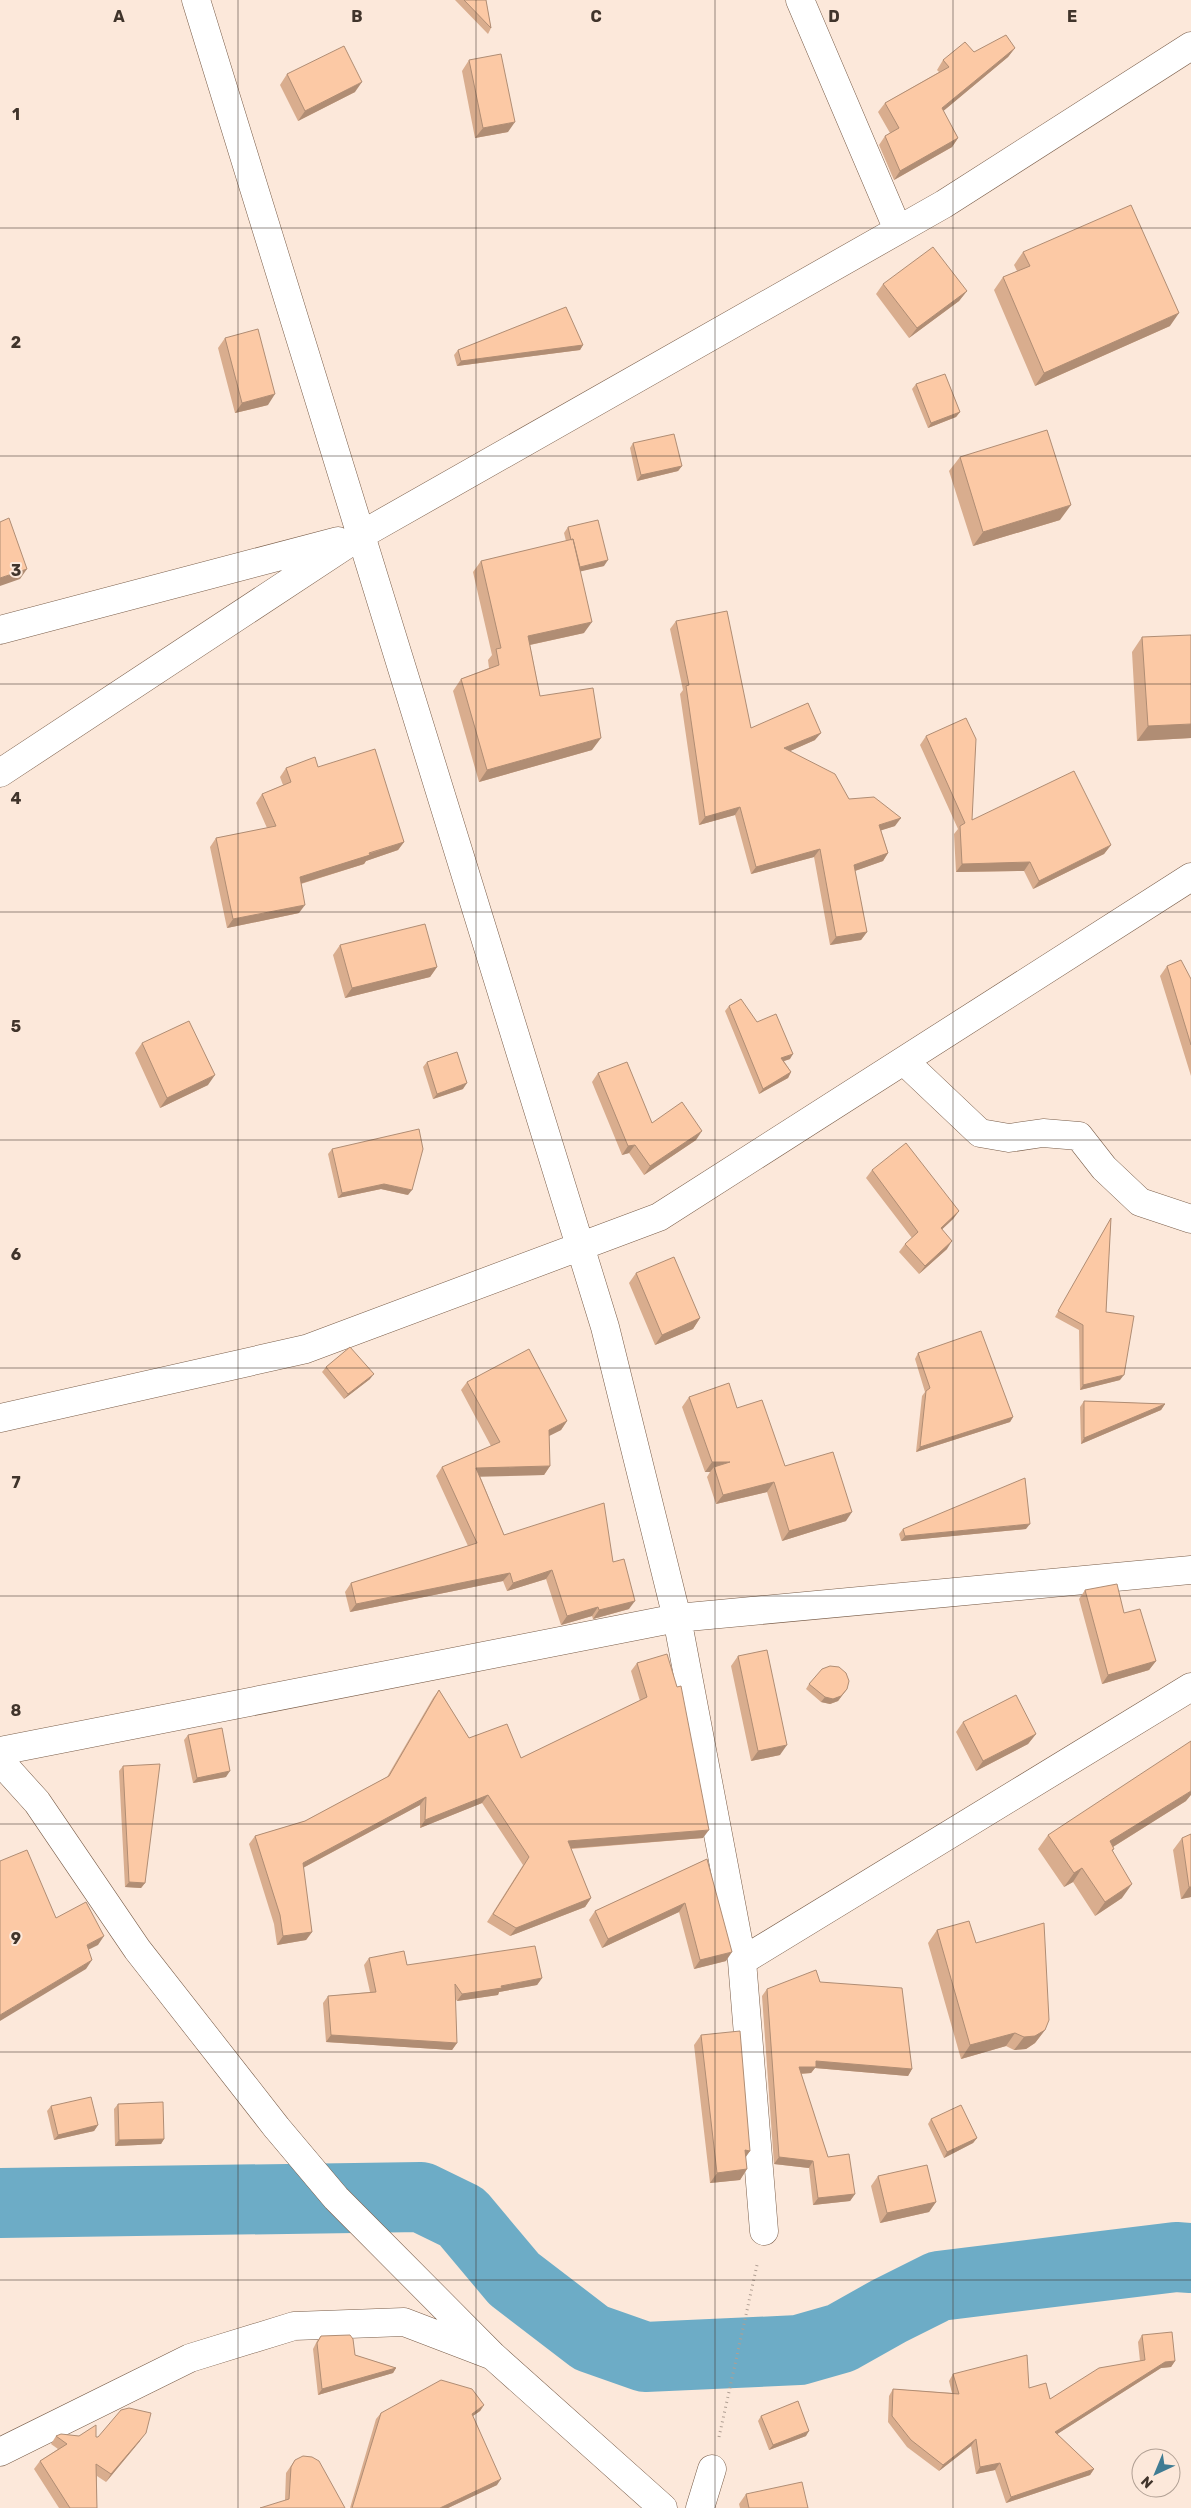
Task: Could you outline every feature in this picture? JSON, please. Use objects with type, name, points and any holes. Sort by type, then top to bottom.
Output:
[{"type":"street","points":[[196,0],[606,1327],[677,1618],[742,1961],[764,2230]]},
{"type":"street","points":[[800,0],[898,230]]},
{"type":"street","points":[[0,773],[361,535],[944,204],[1191,46]]},
{"type":"street","points":[[0,630],[361,535]]},
{"type":"street","points":[[0,1418],[306,1349],[659,1217],[1191,877]]},
{"type":"street","points":[[904,1061],[980,1133],[1010,1138],[1043,1133],[1079,1136],[1104,1168],[1140,1202],[1191,1219]]},
{"type":"street","points":[[0,1751],[677,1618],[1191,1570]]},
{"type":"street","points":[[742,1961],[1191,1687]]},
{"type":"street","points":[[0,1761],[37,1802],[137,1949],[276,2128],[336,2198],[493,2356],[663,2508]]},
{"type":"street","points":[[0,2452],[190,2358],[294,2326],[404,2322],[493,2356]]},
{"type":"street","points":[[700,2508],[712,2469]]},
{"type":"path","points":[[712,2469],[764,2230]]},
{"type":"building","points":[[464,0],[486,0],[491,28]]},
{"type":"building","points":[[1006,35],[1015,48],[942,108],[958,138],[900,171],[885,136],[899,128],[885,103],[949,67],[943,60],[965,42],[974,52]]},
{"type":"building","points":[[344,46],[362,82],[305,111],[287,74]]},
{"type":"building","points":[[501,54],[515,122],[483,128],[469,60]]},
{"type":"building","points":[[1131,205],[1179,313],[1044,373],[1003,277],[1030,266],[1023,252]]},
{"type":"building","points":[[933,247],[967,291],[917,328],[883,284]]},
{"type":"building","points":[[566,307],[583,345],[461,361],[458,350]]},
{"type":"building","points":[[258,329],[275,394],[242,403],[225,338]]},
{"type":"building","points":[[945,374],[960,412],[931,423],[916,384]]},
{"type":"building","points":[[1047,430],[1071,505],[983,532],[960,457]]},
{"type":"building","points":[[674,434],[682,466],[641,475],[633,443]]},
{"type":"building","points":[[9,518],[27,569],[0,578],[0,522]]},
{"type":"building","points":[[598,520],[608,560],[580,567],[568,527]]},
{"type":"building","points":[[573,539],[592,622],[528,636],[540,696],[593,688],[601,738],[487,770],[461,679],[499,665],[496,649],[501,648],[481,561]]},
{"type":"building","points":[[727,611],[751,728],[808,703],[821,733],[784,748],[835,774],[849,799],[874,797],[901,818],[879,825],[888,853],[854,865],[867,932],[836,937],[820,849],[756,867],[740,807],[705,817],[686,686],[689,685],[676,621]]},
{"type":"building","points":[[1191,635],[1191,724],[1148,726],[1142,637]]},
{"type":"building","points":[[966,718],[976,739],[972,820],[1074,771],[1111,845],[1039,881],[1030,862],[962,864],[960,826],[965,823],[926,736]]},
{"type":"building","points":[[375,749],[404,842],[300,877],[305,905],[233,919],[216,838],[276,826],[262,794],[291,782],[286,768],[315,757],[318,767]]},
{"type":"building","points":[[425,924],[437,967],[352,988],[340,945]]},
{"type":"building","points":[[1181,960],[1191,979],[1191,1045],[1167,966]]},
{"type":"building","points":[[741,999],[757,1022],[776,1014],[793,1054],[781,1058],[791,1072],[763,1089],[729,1006]]},
{"type":"building","points":[[189,1021],[215,1075],[167,1098],[142,1043]]},
{"type":"building","points":[[457,1052],[467,1083],[437,1094],[427,1062]]},
{"type":"building","points":[[627,1062],[652,1123],[682,1102],[702,1131],[650,1166],[635,1145],[628,1146],[598,1073]]},
{"type":"building","points":[[419,1129],[423,1149],[412,1190],[384,1184],[342,1193],[332,1149]]},
{"type":"building","points":[[906,1143],[959,1211],[941,1228],[952,1241],[925,1266],[905,1244],[918,1232],[872,1170]]},
{"type":"building","points":[[1111,1218],[1106,1312],[1134,1316],[1124,1375],[1083,1385],[1083,1325],[1058,1311]]},
{"type":"building","points":[[674,1257],[700,1318],[662,1335],[636,1273]]},
{"type":"building","points":[[981,1331],[1013,1417],[920,1447],[926,1391],[930,1388],[918,1353]]},
{"type":"building","points":[[350,1347],[374,1374],[348,1394],[326,1367]]},
{"type":"building","points":[[529,1349],[567,1421],[549,1430],[550,1466],[476,1468],[504,1535],[604,1503],[613,1562],[624,1559],[635,1601],[599,1610],[598,1607],[567,1616],[552,1570],[513,1583],[510,1573],[356,1604],[351,1583],[477,1543],[442,1467],[500,1442],[467,1382]]},
{"type":"building","points":[[729,1383],[737,1408],[762,1400],[785,1466],[833,1452],[852,1512],[789,1531],[774,1482],[723,1495],[714,1467],[730,1462],[712,1462],[689,1397]]},
{"type":"building","points":[[1084,1401],[1165,1404],[1084,1438]]},
{"type":"building","points":[[1025,1478],[1030,1524],[905,1536],[903,1529]]},
{"type":"building","points":[[1117,1584],[1124,1613],[1140,1609],[1156,1661],[1108,1675],[1085,1590]]},
{"type":"building","points":[[767,1650],[787,1745],[758,1751],[738,1656]]},
{"type":"building","points":[[667,1654],[677,1687],[681,1686],[709,1830],[568,1841],[591,1898],[516,1928],[493,1914],[529,1857],[488,1795],[425,1820],[426,1797],[303,1863],[312,1932],[283,1936],[280,1915],[255,1836],[305,1821],[389,1776],[439,1690],[469,1738],[507,1724],[521,1758],[647,1697],[637,1663]]},
{"type":"building","points":[[830,1666],[839,1667],[846,1673],[849,1681],[847,1689],[841,1696],[833,1699],[825,1697],[809,1684],[822,1669]]},
{"type":"building","points":[[1016,1695],[1036,1734],[983,1761],[963,1722]]},
{"type":"building","points":[[222,1728],[230,1771],[197,1778],[188,1735]]},
{"type":"building","points":[[1191,1741],[1191,1791],[1110,1841],[1114,1849],[1112,1850],[1132,1884],[1105,1902],[1082,1868],[1074,1873],[1048,1835]]},
{"type":"building","points":[[160,1764],[145,1883],[129,1882],[123,1766]]},
{"type":"building","points":[[1191,1834],[1191,1887],[1189,1887],[1182,1838]]},
{"type":"building","points":[[27,1850],[56,1918],[86,1902],[104,1936],[87,1945],[92,1960],[0,2015],[0,1861]]},
{"type":"building","points":[[707,1859],[732,1952],[700,1960],[685,1903],[608,1939],[595,1911]]},
{"type":"building","points":[[969,1921],[976,1943],[1044,1923],[1049,2020],[1045,2030],[1035,2036],[1024,2037],[1015,2033],[970,2045],[937,1930]]},
{"type":"building","points":[[535,1946],[542,1978],[501,1986],[502,1988],[462,1994],[455,1984],[457,2043],[331,2035],[328,1996],[376,1992],[369,1958],[404,1951],[407,1965]]},
{"type":"building","points":[[816,1970],[820,1982],[902,1988],[912,2069],[816,2061],[816,2067],[799,2067],[828,2157],[849,2154],[855,2194],[818,2198],[813,2161],[779,2157],[767,1989]]},
{"type":"building","points":[[740,2031],[750,2151],[745,2150],[747,2169],[717,2173],[701,2035]]},
{"type":"building","points":[[91,2097],[98,2125],[58,2135],[51,2106]]},
{"type":"building","points":[[163,2102],[164,2139],[119,2140],[118,2104]]},
{"type":"building","points":[[961,2105],[977,2138],[947,2152],[931,2119]]},
{"type":"building","points":[[927,2165],[936,2202],[887,2213],[878,2176]]},
{"type":"building","points":[[1172,2332],[1175,2361],[1165,2362],[1055,2432],[1094,2469],[1011,2497],[1000,2463],[980,2467],[976,2439],[943,2465],[911,2440],[892,2416],[893,2389],[959,2394],[953,2374],[1027,2355],[1029,2388],[1046,2383],[1050,2399],[1099,2368],[1145,2360],[1142,2335]]},
{"type":"building","points":[[350,2335],[353,2339],[355,2355],[396,2368],[322,2389],[317,2343],[321,2336]]},
{"type":"building","points":[[441,2380],[472,2389],[484,2405],[472,2414],[501,2479],[440,2508],[352,2508],[381,2413]]},
{"type":"building","points":[[798,2401],[809,2431],[773,2445],[761,2416]]},
{"type":"building","points":[[129,2408],[151,2413],[146,2433],[111,2474],[96,2464],[97,2508],[70,2508],[40,2461],[67,2444],[56,2436],[61,2434],[79,2436],[96,2425],[96,2437],[98,2437],[121,2410]]},
{"type":"building","points":[[303,2456],[312,2457],[319,2461],[345,2508],[260,2508],[289,2499],[291,2467],[295,2460]]},
{"type":"building","points":[[802,2482],[808,2508],[749,2508],[746,2494]]},
{"type":"waterway","points":[[0,2203],[421,2197],[462,2217],[514,2279],[591,2338],[645,2357],[799,2350],[841,2338],[939,2286],[1176,2257],[1191,2258]]}]
